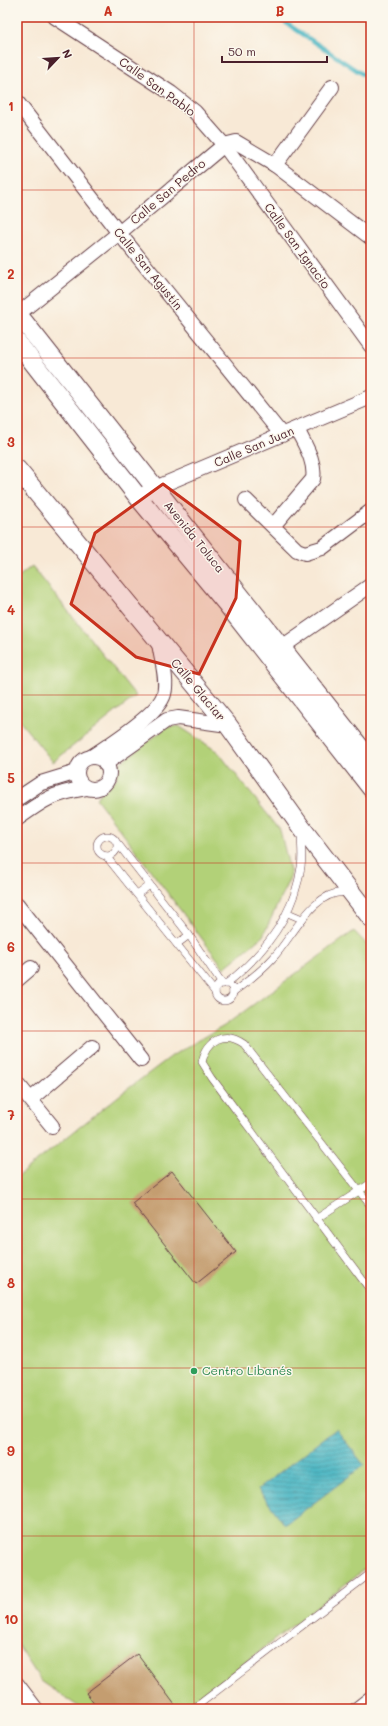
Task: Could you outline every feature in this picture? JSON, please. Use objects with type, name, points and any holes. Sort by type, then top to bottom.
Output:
[{"type":"street","name":"Calle San Pablo","points":[[55,17],[171,94],[195,112],[224,145]]},
{"type":"street","points":[[275,165],[332,87]]},
{"type":"street","name":"Calle San Agustín","points":[[17,102],[119,233],[282,435]]},
{"type":"street","points":[[224,145],[236,142],[275,165],[370,236]]},
{"type":"street","name":"Calle San Pedro","points":[[17,313],[119,233],[224,145]]},
{"type":"street","name":"Calle San Ignacio","points":[[224,145],[371,346]]},
{"type":"street","name":"Avenida Toluca","points":[[17,313],[282,647],[366,765]]},
{"type":"street","name":"Avenida Toluca","points":[[17,342],[138,497],[217,592],[366,765]]},
{"type":"street","name":"Calle San Juan","points":[[138,497],[155,488],[371,397]]},
{"type":"street","points":[[273,526],[314,479],[311,459],[297,429]]},
{"type":"street","name":"Calle Glaciar","points":[[21,479],[228,725],[301,826],[371,918]]},
{"type":"street","points":[[246,500],[297,550],[305,553],[322,548],[371,511]]},
{"type":"street","points":[[282,647],[371,585]]},
{"type":"street","points":[[86,788],[81,784],[77,772],[79,765],[84,760],[91,758],[154,712],[162,700],[165,688],[159,643]]},
{"type":"street","points":[[105,764],[167,720],[178,718],[228,725]]},
{"type":"street","points":[[17,819],[49,797],[63,792],[86,788],[94,789],[102,786],[107,780],[108,772],[105,764],[99,759],[91,758]]},
{"type":"street","points":[[17,799],[40,783],[77,772]]},
{"type":"street","points":[[17,904],[141,1060]]},
{"type":"street","points":[[17,980],[31,968]]},
{"type":"street","points":[[31,1099],[92,1047]]},
{"type":"street","points":[[17,1083],[52,1126]]},
{"type":"street","points":[[17,1684],[36,1709]]},
{"type":"street","points":[[357,1709],[371,1698]]},
{"type":"lane","points":[[215,992],[219,985],[224,984],[270,940],[288,912],[294,898],[302,866],[301,826]]},
{"type":"lane","points":[[233,992],[230,985],[224,984],[189,935],[116,840],[108,835],[100,838],[97,842],[98,851],[106,856],[215,992],[216,996],[222,1001],[230,999],[233,992],[253,977],[272,959],[288,941],[302,919],[322,899],[338,891],[351,893]]},
{"type":"lane","points":[[106,856],[115,853],[118,844]]},
{"type":"lane","points":[[137,894],[150,885]]},
{"type":"lane","points":[[288,912],[302,919]]},
{"type":"lane","points":[[177,944],[189,935]]},
{"type":"lane","points":[[193,964],[204,956]]},
{"type":"lane","points":[[371,1206],[244,1044],[234,1037],[222,1037],[210,1046],[204,1054],[202,1062],[212,1078],[316,1220],[371,1291]]},
{"type":"lane","points":[[316,1220],[371,1183]]},
{"type":"lane","points":[[193,1709],[371,1573]]},
{"type":"highlighted area","points":[[163,484],[240,541],[236,598],[199,674],[136,657],[71,604],[95,533]]},
{"type":"green space","points":[[32,566],[136,696],[53,762],[17,718],[17,578]]},
{"type":"green space","points":[[179,726],[218,752],[280,830],[291,875],[263,936],[224,968],[96,798],[117,778],[115,767],[167,727]]},
{"type":"green space","name":"Centro Libanés","points":[[354,931],[371,949],[371,1564],[186,1709],[82,1709],[41,1681],[17,1644],[17,1177],[121,1094],[173,1055],[224,1026]]},
{"type":"water","points":[[336,1429],[364,1465],[285,1525],[258,1489]]},
{"type":"building","points":[[172,1171],[236,1252],[196,1284],[132,1203]]},
{"type":"building","points":[[137,1654],[178,1709],[98,1709],[86,1693]]},
{"type":"waterway","points":[[277,17],[371,80]]},
{"type":"place","name":"Centro Libanés","points":[[194,1371]]}]
